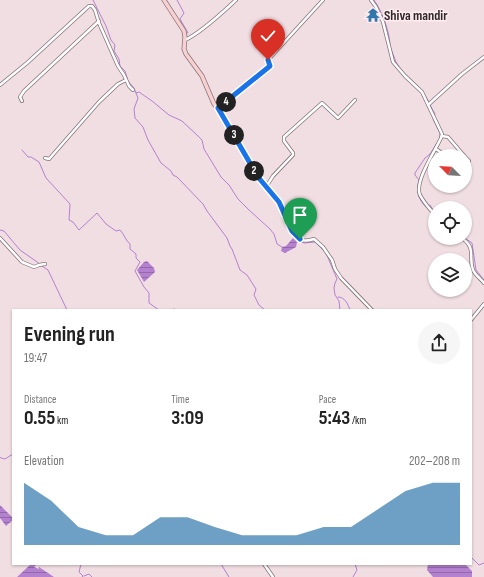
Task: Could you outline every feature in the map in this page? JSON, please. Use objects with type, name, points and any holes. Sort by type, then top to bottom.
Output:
[{"type":"street","points":[[164,0],[184,31],[184,49],[186,54],[202,76],[214,104],[218,108],[258,177],[279,202],[294,234],[298,238],[307,241],[314,239],[323,247],[332,260],[335,269],[371,309]]},
{"type":"street","points":[[185,40],[199,31],[236,0]]},
{"type":"street","points":[[218,108],[270,66],[268,60],[323,0]]},
{"type":"street","points":[[371,0],[383,22],[393,62],[422,92],[442,136],[436,149]]},
{"type":"street","points":[[0,85],[27,63],[89,6],[92,6],[118,66],[129,86],[133,90]]},
{"type":"street","points":[[22,101],[20,97],[24,91],[99,22]]},
{"type":"street","points":[[428,105],[462,74],[484,57]]},
{"type":"street","points":[[45,158],[49,160],[99,102],[118,84],[126,80]]},
{"type":"street","points":[[266,187],[273,176],[293,155],[284,141],[284,137],[322,103],[338,118],[355,100]]},
{"type":"street","points":[[442,136],[448,137],[458,149]]},
{"type":"street","points":[[428,164],[422,176],[419,191],[428,206]]},
{"type":"street","points":[[0,238],[22,262],[34,267],[45,264]]},
{"type":"street","points":[[469,245],[471,248],[473,270],[484,283]]},
{"type":"street","points":[[472,319],[484,304]]},
{"type":"street","points":[[265,565],[273,577]]},
{"type":"shaded area","points":[[293,238],[297,242],[296,247],[285,253],[281,251],[282,247],[286,246]]},
{"type":"shaded area","points":[[147,261],[154,268],[155,272],[144,282],[137,270],[144,262]]},
{"type":"shaded area","points":[[0,505],[12,517],[12,521],[6,526],[0,518]]},
{"type":"shaded area","points":[[30,565],[36,565],[34,567],[39,569],[39,567],[54,577],[17,577]]},
{"type":"shaded area","points":[[428,565],[466,565],[472,571],[472,577],[433,577],[427,570]]},
{"type":"waterway","points":[[93,0],[111,40],[115,45],[114,51],[119,59],[120,66],[125,71],[128,81],[134,88],[138,98],[134,109],[135,118],[143,127],[148,140],[161,163],[171,171],[173,175],[177,177],[203,204],[227,238],[240,270],[247,275],[256,289],[254,295],[259,305],[264,309]]},
{"type":"waterway","points":[[177,0],[184,13],[180,19],[188,33]]},
{"type":"waterway","points":[[374,0],[385,21],[390,44]]},
{"type":"waterway","points":[[391,49],[396,62],[402,71]]},
{"type":"waterway","points":[[404,73],[421,89],[429,102]]},
{"type":"waterway","points":[[136,93],[139,92],[169,115],[182,121],[202,140],[204,149],[221,177],[229,185],[238,199],[270,229],[274,234],[277,244],[282,247]]},
{"type":"waterway","points":[[430,105],[435,114],[433,119],[440,133],[440,137]]},
{"type":"waterway","points":[[426,207],[418,195],[419,180],[415,173],[437,143]]},
{"type":"waterway","points":[[22,150],[28,157],[31,157],[39,162],[46,178],[70,204],[69,220],[73,222],[79,230],[97,213],[106,224],[116,231],[120,230],[122,232],[130,244],[130,249],[136,254],[136,258],[140,262],[135,271],[149,293],[149,303],[158,309]]},
{"type":"waterway","points":[[0,230],[4,231],[20,250],[40,264]]},
{"type":"waterway","points":[[296,240],[304,243],[315,242],[326,253],[337,279],[334,288],[335,295],[339,301],[340,309]]},
{"type":"waterway","points":[[472,243],[476,270],[484,280]]},
{"type":"waterway","points":[[42,266],[48,270],[67,309]]},
{"type":"waterway","points":[[338,297],[347,303],[350,309]]},
{"type":"waterway","points":[[0,457],[5,459],[12,455]]},
{"type":"waterway","points":[[472,558],[479,565],[484,563]]},
{"type":"waterway","points":[[81,565],[79,572],[83,576],[82,577]]},
{"type":"waterway","points":[[222,565],[229,577]]},
{"type":"waterway","points":[[353,577],[357,570],[355,565]]},
{"type":"waterway","points":[[84,576],[89,574],[92,577]]},
{"type":"place","name":"Shiva mandir","points":[[373,15]]},
{"type":"route","points":[[268,60],[270,66],[218,108],[258,177],[279,202],[292,231],[300,239]]}]
